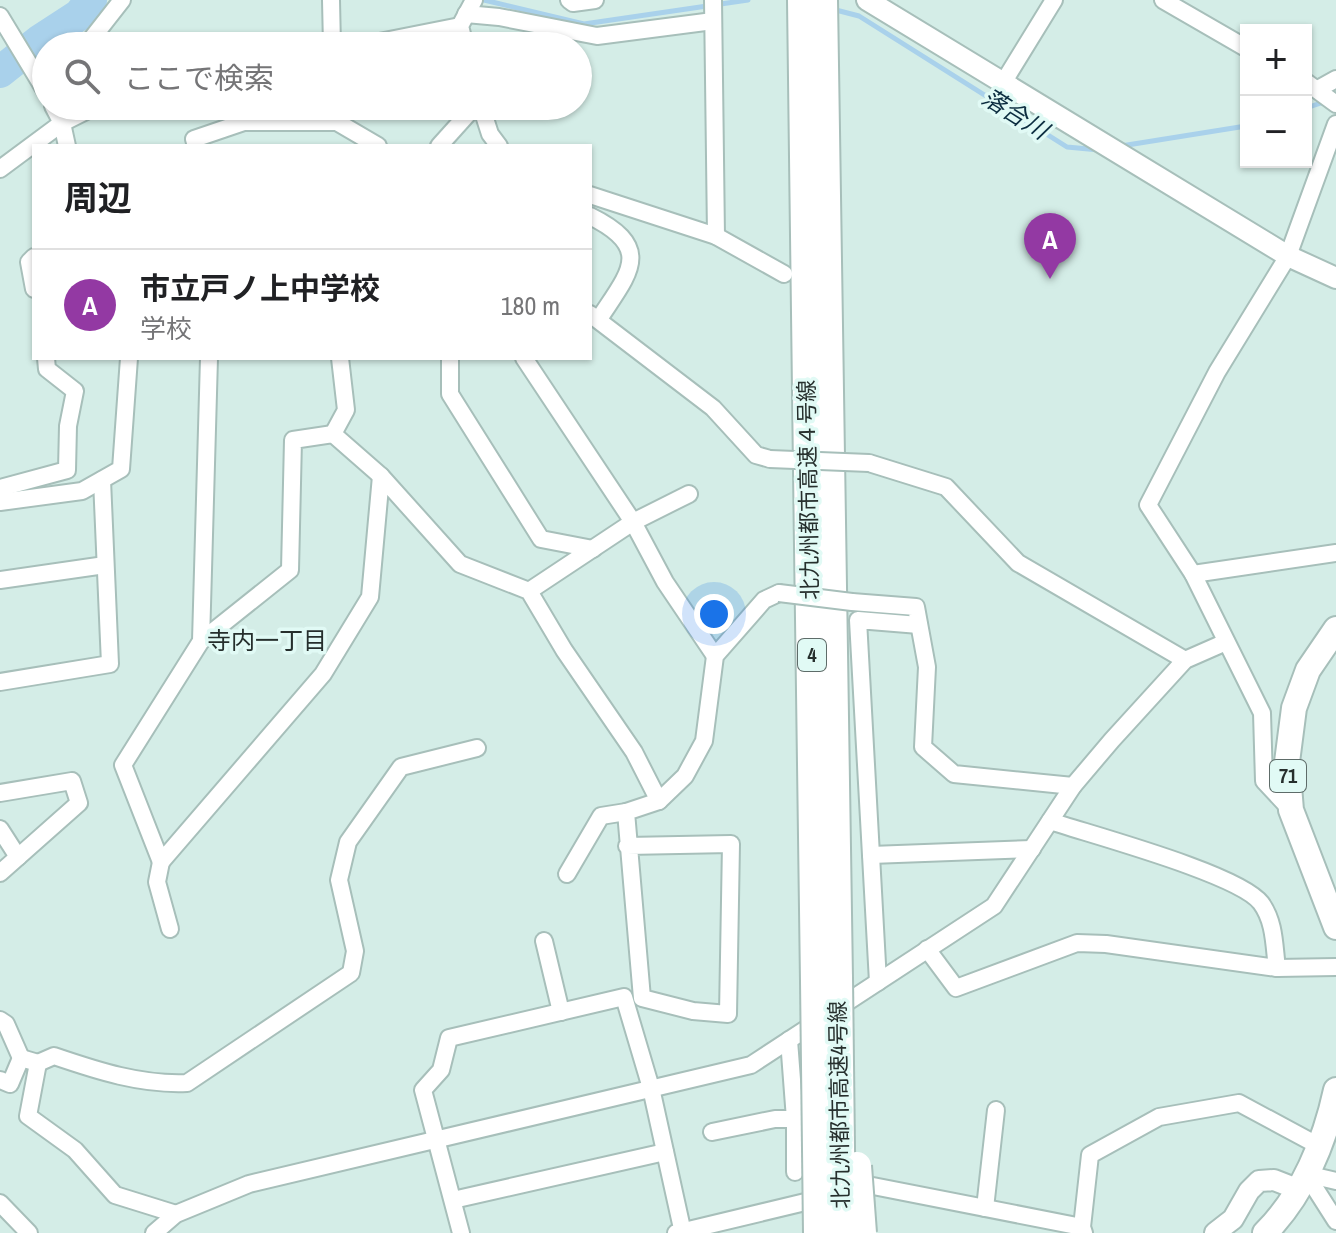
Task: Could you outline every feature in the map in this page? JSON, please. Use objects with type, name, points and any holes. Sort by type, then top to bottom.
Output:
[{"type":"highway","name":"北九州都市高速４号線","points":[[802,0],[816,329]]},
{"type":"highway","name":"北九州都市高速４号線","points":[[823,0],[811,622],[827,979]]},
{"type":"highway","name":"北九州都市高速4号線","points":[[827,979],[839,1051],[841,1233]]},
{"type":"highway","name":"北九州都市高速4号線","points":[[818,1233],[827,979]]},
{"type":"highway","points":[[839,1051],[856,1162],[862,1233]]},
{"type":"main road","name":"71","points":[[1336,629],[1308,670],[1294,708],[1287,762],[1291,810],[1336,925]]},
{"type":"main road","points":[[1267,1232],[1302,1182],[1328,1127],[1336,1090]]},
{"type":"street","points":[[97,32],[122,0]]},
{"type":"street","points":[[331,0],[332,32]]},
{"type":"street","points":[[569,0],[573,3],[595,0]]},
{"type":"street","points":[[713,0],[716,236]]},
{"type":"street","points":[[867,0],[1288,256],[1336,278]]},
{"type":"street","points":[[1003,83],[1054,0]]},
{"type":"street","points":[[1163,0],[1240,45]]},
{"type":"street","points":[[405,32],[467,13],[576,32]]},
{"type":"street","points":[[0,16],[32,63]]},
{"type":"street","points":[[592,35],[713,21]]},
{"type":"street","points":[[1312,86],[1336,79]]},
{"type":"street","points":[[1312,86],[1336,104]]},
{"type":"street","points":[[60,120],[67,144]]},
{"type":"street","points":[[34,144],[68,120]]},
{"type":"street","points":[[441,144],[464,120]]},
{"type":"street","points":[[485,120],[494,140]]},
{"type":"street","points":[[195,144],[194,139],[244,122],[337,122],[375,144]]},
{"type":"street","points":[[1291,810],[1264,781],[1262,713],[1193,574],[1148,505],[1217,372],[1288,256],[1336,124]]},
{"type":"street","points":[[0,169],[32,145]]},
{"type":"street","points":[[592,196],[716,236],[784,274]]},
{"type":"street","points":[[592,217],[613,229],[627,245],[631,259],[630,271],[594,316],[713,408],[756,455],[770,459],[869,463],[946,487],[1018,563],[1185,660]]},
{"type":"street","points":[[32,259],[29,262],[32,278]]},
{"type":"street","points":[[0,488],[67,470],[68,426],[75,391],[47,369],[46,360]]},
{"type":"street","points":[[0,502],[82,491],[121,469],[129,360]]},
{"type":"street","points":[[201,641],[209,360]]},
{"type":"street","points":[[333,434],[346,410],[340,360]]},
{"type":"street","points":[[450,360],[450,394],[541,539],[593,549]]},
{"type":"street","points":[[525,360],[633,522],[665,582],[715,656]]},
{"type":"street","points":[[161,862],[123,765],[201,641],[290,570],[293,440],[333,434],[381,476],[460,564],[529,591],[564,650],[634,752],[659,801]]},
{"type":"street","points":[[170,929],[157,882],[161,862],[323,674],[370,597],[381,476]]},
{"type":"street","points":[[0,682],[110,664],[102,480]]},
{"type":"street","points":[[529,591],[633,522],[689,494]]},
{"type":"street","points":[[1193,574],[1336,553]]},
{"type":"street","points":[[0,580],[105,565]]},
{"type":"street","points":[[567,874],[601,816],[659,801],[685,776],[704,741],[715,656],[764,600],[779,593],[916,607],[927,667],[923,747],[954,774],[1073,786]]},
{"type":"street","points":[[878,982],[858,620],[919,625]]},
{"type":"street","points":[[154,1233],[176,1214],[249,1184],[751,1065],[994,906],[1073,786],[1112,740],[1185,660],[1226,642]]},
{"type":"street","points":[[0,1080],[10,1084],[30,1061],[54,1056],[104,1073],[161,1084],[187,1083],[351,973],[355,951],[339,880],[348,842],[401,767],[477,748]]},
{"type":"street","points":[[0,793],[72,781],[79,803],[0,873]]},
{"type":"street","points":[[626,812],[627,846],[642,998],[693,1011],[728,1014],[731,844],[627,846]]},
{"type":"street","points":[[1050,821],[1216,875],[1247,891],[1259,900],[1270,918],[1277,968]]},
{"type":"street","points":[[0,829],[18,857]]},
{"type":"street","points":[[871,855],[1032,849]]},
{"type":"street","points":[[544,941],[561,1012]]},
{"type":"street","points":[[927,949],[956,988],[1077,943],[1106,944],[1277,968],[1336,967]]},
{"type":"street","points":[[461,1233],[423,1090],[441,1070],[449,1038],[624,997],[651,1088],[681,1232],[873,1186],[1083,1230],[1090,1155],[1159,1117],[1239,1103],[1319,1146]]},
{"type":"street","points":[[0,1020],[6,1024],[30,1061],[28,1116],[75,1150],[115,1195],[176,1214]]},
{"type":"street","points":[[789,1040],[795,1119],[795,1172]]},
{"type":"street","points":[[985,1208],[996,1110]]},
{"type":"street","points":[[712,1132],[775,1119],[795,1119]]},
{"type":"street","points":[[453,1200],[665,1152]]},
{"type":"street","points":[[1215,1233],[1233,1219],[1249,1191],[1259,1181],[1336,1181]]},
{"type":"street","points":[[1302,1182],[1336,1221]]},
{"type":"street","points":[[0,1203],[29,1233]]},
{"type":"waterway","points":[[53,32],[79,15],[91,0]]},
{"type":"waterway","name":"落合川","points":[[484,0],[584,24],[748,0]]},
{"type":"waterway","name":"落合川","points":[[832,9],[859,16],[1067,147],[1099,150]]},
{"type":"waterway","points":[[0,72],[32,47]]},
{"type":"waterway","name":"落合川","points":[[1312,106],[1324,102]]},
{"type":"waterway","name":"落合川","points":[[1121,146],[1240,127]]},
{"type":"place","name":"市立戸ノ上中学校","points":[[1050,279]]},
{"type":"district","name":"寺内一丁目","points":[[267,641]]}]
